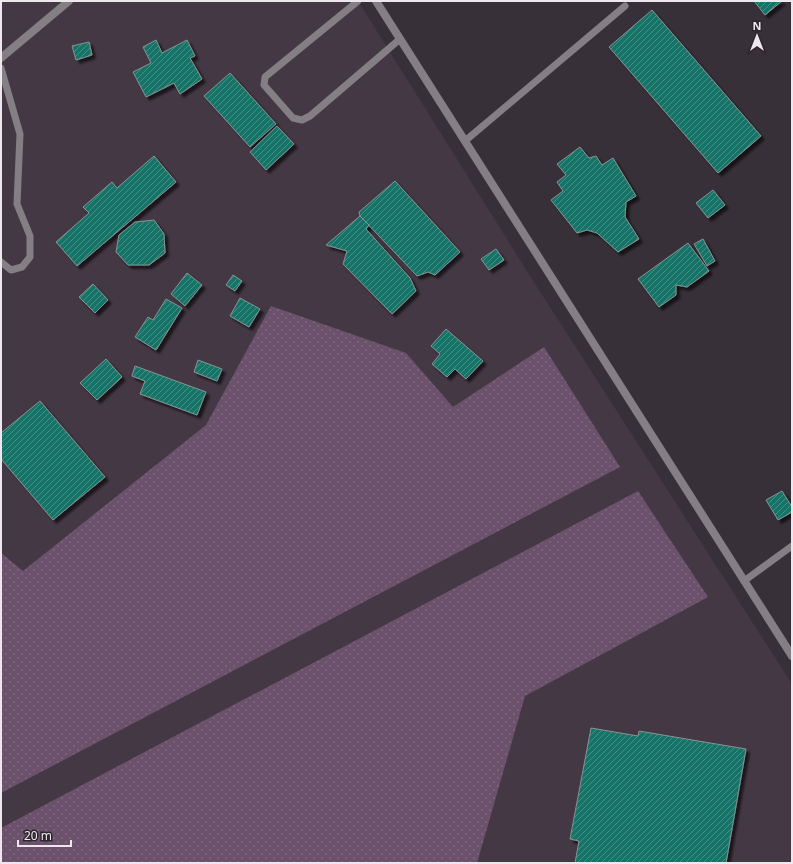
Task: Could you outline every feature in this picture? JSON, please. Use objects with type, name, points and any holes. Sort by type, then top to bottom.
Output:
[{"type":"street","points":[[1,58],[68,1]]},
{"type":"street","points":[[376,1],[792,656]]},
{"type":"lane","points":[[358,1],[265,77],[264,85],[293,118],[302,120],[310,116],[400,39]]},
{"type":"lane","points":[[465,141],[625,6]]},
{"type":"lane","points":[[1,68],[20,134],[17,204],[30,236],[30,256],[22,267],[11,270],[1,262]]},
{"type":"lane","points":[[744,581],[792,546]]},
{"type":"shaded area","points":[[1,1],[358,1],[530,276],[792,684],[792,863],[1,863]]},
{"type":"shaded area","points":[[271,306],[406,353],[453,407],[544,347],[620,467],[1,793],[1,553],[23,571],[206,425]]},
{"type":"shaded area","points":[[638,491],[708,597],[525,696],[477,863],[1,863],[1,828]]},
{"type":"building","points":[[754,1],[782,1],[765,15]]},
{"type":"building","points":[[652,10],[761,136],[718,173],[609,47]]},
{"type":"building","points":[[156,40],[162,53],[187,40],[195,56],[190,58],[202,79],[180,94],[174,83],[146,97],[133,72],[151,63],[143,47]]},
{"type":"building","points":[[89,42],[92,55],[76,60],[72,46]]},
{"type":"building","points":[[230,73],[276,124],[250,147],[204,96]]},
{"type":"building","points":[[277,126],[294,144],[266,170],[250,152]]},
{"type":"building","points":[[580,147],[589,158],[596,156],[602,165],[613,158],[636,196],[626,202],[625,217],[639,239],[618,252],[597,233],[587,230],[577,233],[551,200],[563,191],[557,182],[566,175],[557,164]]},
{"type":"building","points":[[154,156],[176,182],[77,266],[56,242],[89,213],[83,207],[112,182],[117,188]]},
{"type":"building","points":[[395,181],[460,252],[435,275],[428,272],[417,276],[360,216],[359,212]]},
{"type":"building","points":[[713,190],[725,205],[708,218],[696,203]]},
{"type":"building","points":[[360,216],[369,225],[366,229],[410,278],[416,291],[392,314],[343,264],[347,251],[326,245]]},
{"type":"building","points":[[154,220],[164,234],[165,253],[149,265],[128,265],[116,252],[119,235],[135,222]]},
{"type":"building","points":[[703,239],[715,261],[707,266],[694,244]]},
{"type":"building","points":[[688,243],[709,271],[687,287],[676,285],[676,295],[659,307],[638,279]]},
{"type":"building","points":[[496,249],[504,260],[489,270],[481,259]]},
{"type":"building","points":[[187,273],[202,285],[185,306],[171,294]]},
{"type":"building","points":[[233,275],[242,281],[235,291],[226,285]]},
{"type":"building","points":[[93,284],[108,300],[95,313],[79,297]]},
{"type":"building","points":[[240,298],[260,309],[249,327],[230,316]]},
{"type":"building","points":[[166,299],[182,308],[156,350],[135,337],[148,317],[153,320]]},
{"type":"building","points":[[446,329],[483,361],[466,379],[455,369],[447,377],[432,364],[440,354],[431,346]]},
{"type":"building","points":[[106,359],[122,377],[97,400],[80,383]]},
{"type":"building","points":[[198,360],[222,369],[217,381],[194,372]]},
{"type":"building","points":[[135,366],[206,392],[197,415],[140,394],[145,381],[132,376]]},
{"type":"building","points":[[40,401],[105,477],[53,520],[1,459],[1,433]]},
{"type":"building","points":[[782,491],[792,507],[792,512],[778,520],[766,500]]},
{"type":"building","points":[[591,728],[638,736],[639,731],[746,749],[726,863],[575,863],[579,841],[570,839]]}]
